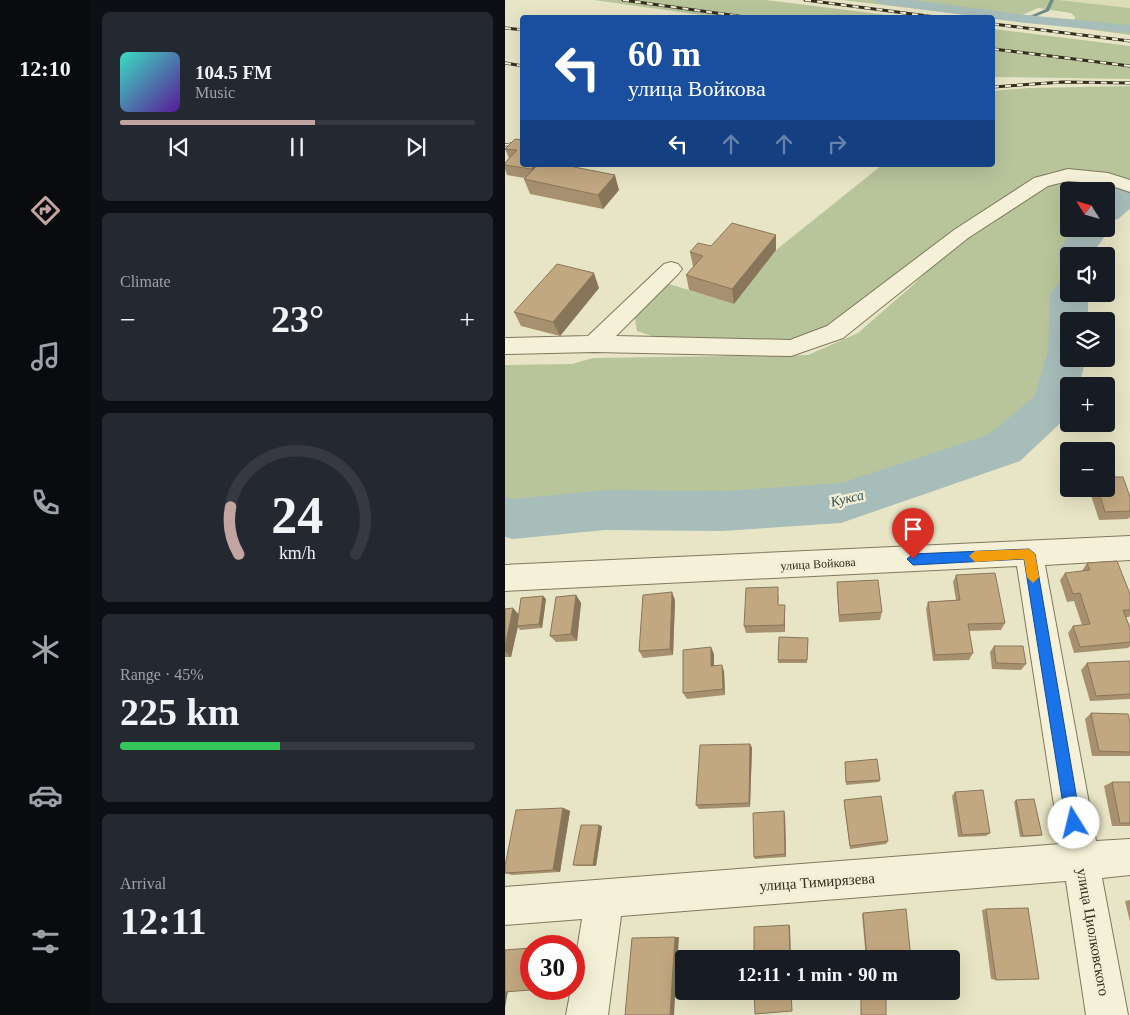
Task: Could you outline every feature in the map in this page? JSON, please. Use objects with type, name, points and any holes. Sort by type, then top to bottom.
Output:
[{"type":"street","points":[[505,346],[594,344],[791,348],[835,332],[961,234],[1041,182],[1068,175],[1108,179],[1130,186]]},
{"type":"street","points":[[594,344],[671,269]]},
{"type":"street","name":"улица Войкова","points":[[505,578],[1130,548]]},
{"type":"street","name":"улица Циолковского","points":[[1029,554],[1107,1015]]},
{"type":"street","name":"улица Тимирязева","points":[[505,906],[1130,858]]},
{"type":"street","points":[[587,1015],[604,898]]},
{"type":"green space","points":[[594,0],[766,0],[888,15],[701,15]]},
{"type":"green space","points":[[842,0],[1059,0],[1130,8],[1130,35],[1072,27],[1075,17],[1071,13],[1038,8],[1011,20],[995,18],[995,15],[969,15]]},
{"type":"green space","points":[[1060,0],[1130,0],[1130,8]]},
{"type":"green space","points":[[995,29],[1130,46],[1130,79],[995,77]]},
{"type":"green space","points":[[1130,86],[1130,180],[1075,169],[1051,172],[1029,184],[828,327],[790,339],[692,342],[655,337],[637,331],[634,314],[666,283],[734,304],[776,250],[880,167],[995,167],[995,91],[1028,88]]},
{"type":"green space","points":[[1071,178],[1106,182],[1060,182],[1060,238],[1071,238],[1067,247],[1060,247],[1058,306],[1060,355],[1042,398],[1002,435],[955,456],[831,493],[599,503],[505,504],[505,365],[572,364],[593,358],[808,355],[858,333],[914,284],[953,245],[1048,183]]},
{"type":"building","points":[[515,139],[520,140],[520,167],[533,167],[531,169],[505,165],[517,150],[505,149]]},
{"type":"building","points":[[536,167],[574,167],[615,175],[598,195],[524,179]]},
{"type":"building","points":[[732,223],[776,235],[732,289],[686,275],[703,256],[690,252],[698,243],[711,246]]},
{"type":"building","points":[[557,264],[594,273],[553,322],[514,312]]},
{"type":"building","points":[[1115,477],[1123,477],[1130,497],[1130,511],[1105,512],[1100,497],[1115,497]]},
{"type":"building","points":[[1117,561],[1130,594],[1130,610],[1123,610],[1130,628],[1130,642],[1080,647],[1073,626],[1090,624],[1080,593],[1073,594],[1065,573],[1090,570],[1087,563]]},
{"type":"building","points":[[995,573],[1005,623],[968,624],[973,653],[935,655],[928,602],[960,600],[956,575]]},
{"type":"building","points":[[878,580],[882,612],[839,615],[837,582]]},
{"type":"building","points":[[778,587],[778,605],[785,605],[784,625],[744,626],[746,588]]},
{"type":"building","points":[[672,592],[670,649],[639,651],[643,595]]},
{"type":"building","points":[[576,595],[571,634],[550,636],[556,597]]},
{"type":"building","points":[[543,596],[539,624],[517,626],[521,598]]},
{"type":"building","points":[[513,608],[505,647],[505,609]]},
{"type":"building","points":[[779,637],[808,638],[807,660],[778,660]]},
{"type":"building","points":[[994,646],[1023,646],[1026,664],[996,663]]},
{"type":"building","points":[[711,647],[711,666],[722,665],[723,689],[683,693],[683,650]]},
{"type":"building","points":[[1130,661],[1130,694],[1096,696],[1087,663]]},
{"type":"building","points":[[1091,713],[1128,714],[1130,722],[1130,752],[1099,751]]},
{"type":"building","points":[[750,744],[749,803],[696,805],[700,745]]},
{"type":"building","points":[[877,759],[880,780],[846,782],[845,762]]},
{"type":"building","points":[[1112,782],[1130,782],[1130,823],[1120,823]]},
{"type":"building","points":[[983,790],[990,833],[962,835],[955,792]]},
{"type":"building","points":[[881,796],[888,841],[850,846],[844,800]]},
{"type":"building","points":[[1034,799],[1042,835],[1023,836],[1016,800]]},
{"type":"building","points":[[563,808],[553,870],[505,873],[516,810]]},
{"type":"building","points":[[784,811],[785,854],[754,857],[753,813]]},
{"type":"building","points":[[581,825],[599,825],[593,865],[573,865]]},
{"type":"building","points":[[1028,908],[1039,979],[996,980],[986,909]]},
{"type":"building","points":[[906,909],[910,950],[866,950],[863,913]]},
{"type":"building","points":[[789,925],[790,950],[754,950],[754,927]]},
{"type":"building","points":[[675,937],[670,1015],[625,1015],[632,938]]},
{"type":"building","points":[[520,949],[520,991],[505,992],[505,950]]},
{"type":"building","points":[[754,1000],[791,1000],[792,1011],[755,1014]]},
{"type":"building","points":[[861,1000],[886,1000],[886,1015],[861,1015]]},
{"type":"waterway","points":[[881,0],[1026,19],[1130,29]]},
{"type":"waterway","points":[[1026,19],[1048,10],[1052,0]]},
{"type":"waterway","name":"Кукса","points":[[1115,204],[1130,192]]},
{"type":"waterway","name":"Кукса","points":[[1079,247],[1086,238]]},
{"type":"waterway","name":"Кукса","points":[[505,517],[513,519],[605,510],[722,511],[841,503],[1004,448],[1053,405],[1068,351],[1069,302]]},
{"type":"railway","points":[[623,0],[730,15]]},
{"type":"railway","points":[[805,0],[920,15]]},
{"type":"railway","points":[[995,24],[1130,41]]},
{"type":"railway","points":[[505,28],[520,30]]},
{"type":"railway","points":[[995,49],[1130,66]]},
{"type":"railway","points":[[505,63],[520,66]]},
{"type":"railway","points":[[995,87],[1063,82],[1130,83]]},
{"type":"railway","points":[[505,145],[520,142]]},
{"type":"slow traffic","points":[[975,556],[1029,554],[1033,577]]},
{"type":"route","points":[[913,559],[1029,554],[1074,823]]}]
